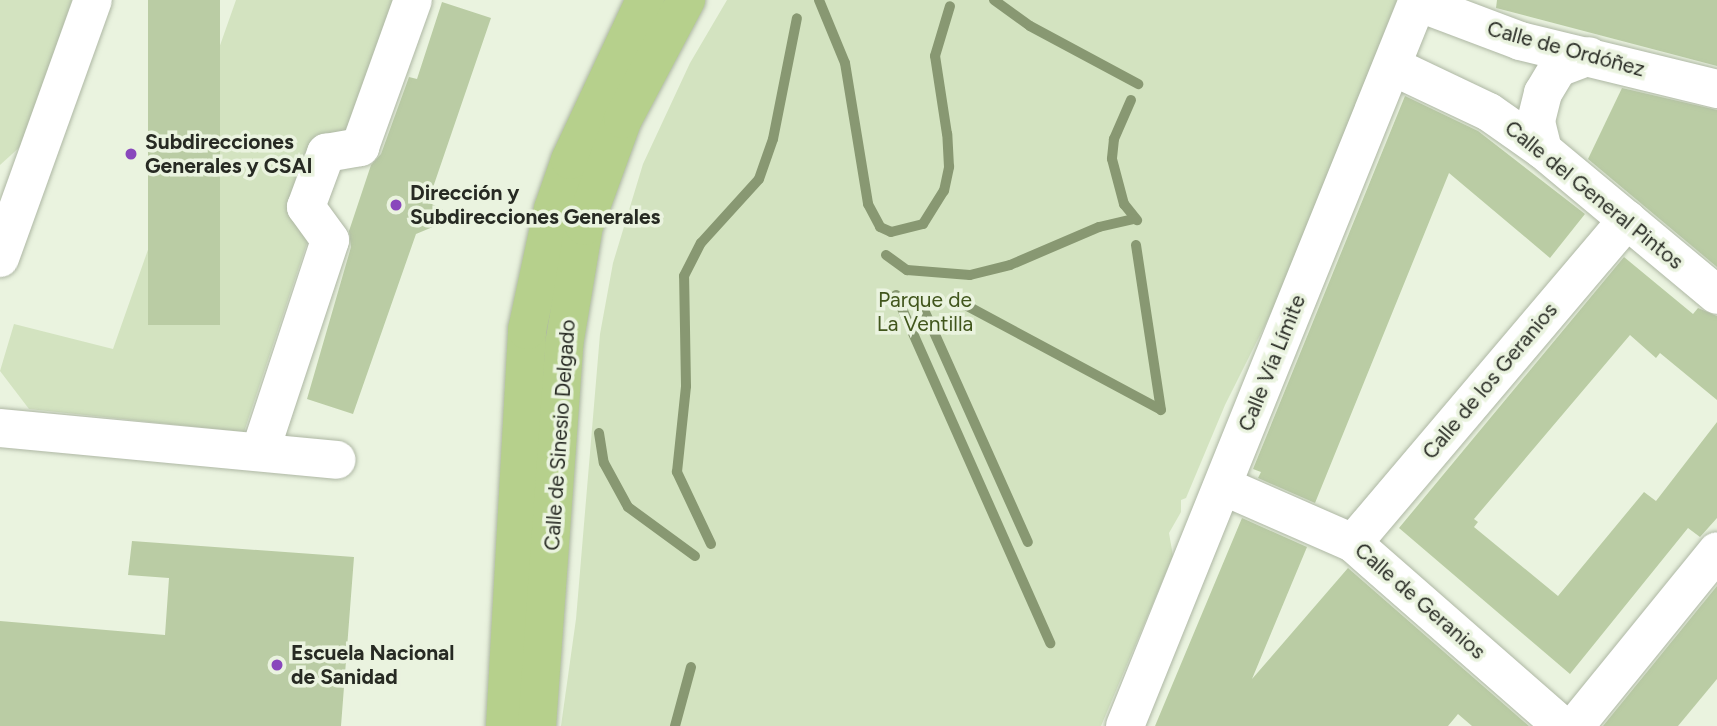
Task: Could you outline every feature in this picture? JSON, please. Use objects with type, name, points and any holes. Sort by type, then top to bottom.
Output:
[{"type":"main road","name":"Calle de Sinesio Delgado","points":[[505,726],[527,330],[553,209],[570,160],[645,0]]},
{"type":"main road","name":"Calle de Sinesio Delgado","points":[[537,726],[564,345],[584,226],[622,119],[686,0]]},
{"type":"street","points":[[0,258],[8,209],[93,0]]},
{"type":"street","points":[[260,452],[330,240],[306,207],[326,153],[360,147],[413,0]]},
{"type":"street","name":"Calle de Ordóñez","points":[[1417,1],[1520,41],[1717,89]]},
{"type":"street","name":"Calle Vía Límite","points":[[1125,726],[1417,1]]},
{"type":"street","points":[[1543,150],[1536,121],[1543,93],[1558,68],[1589,56]]},
{"type":"street","name":"Calle del General Pintos","points":[[1392,66],[1489,112],[1543,150],[1717,295]]},
{"type":"street","name":"Calle de los Geranios","points":[[1353,542],[1628,220]]},
{"type":"street","points":[[0,428],[336,460]]},
{"type":"street","name":"Calle de Geranios","points":[[1223,486],[1353,542],[1562,726]]},
{"type":"street","points":[[1575,726],[1717,551]]},
{"type":"green space","points":[[0,0],[72,0],[22,145],[0,165]]},
{"type":"green space","points":[[236,0],[399,0],[352,132],[316,135],[288,210],[309,237],[244,432],[29,409],[0,371],[14,324],[113,349]]},
{"type":"green space","name":"Parque de La Ventilla","points":[[727,0],[1397,0],[1281,293],[1225,405],[1186,498],[1181,500],[1181,512],[1169,533],[1173,556],[1101,726],[561,726],[576,619],[600,334],[613,263],[643,164],[690,63]]},
{"type":"building","points":[[148,0],[220,0],[220,325],[148,325]]},
{"type":"building","points":[[1497,0],[1717,0],[1717,66],[1496,8]]},
{"type":"building","name":"Dirección y Subdirecciones Generales","points":[[442,2],[491,18],[428,202],[443,210],[440,224],[416,234],[353,414],[307,399],[351,247],[349,231],[371,165],[381,154],[409,77],[417,79]]},
{"type":"building","points":[[1622,88],[1717,110],[1717,267],[1588,159]]},
{"type":"building","points":[[1405,96],[1478,131],[1585,214],[1550,258],[1449,173],[1315,503],[1258,478],[1261,472],[1253,469]]},
{"type":"building","points":[[1624,257],[1693,314],[1698,308],[1717,316],[1717,400],[1660,353],[1656,358],[1630,335],[1474,519],[1478,522],[1474,527],[1558,596],[1644,492],[1656,501],[1717,422],[1717,518],[1700,537],[1688,528],[1570,674],[1399,528]]},
{"type":"building","points":[[1242,518],[1307,547],[1252,679],[1348,568],[1529,726],[1472,726],[1458,714],[1448,726],[1155,726]]},
{"type":"building","points":[[132,541],[354,557],[341,726],[0,726],[0,621],[165,635],[169,578],[128,575]]},
{"type":"building","points":[[1717,586],[1717,679],[1678,726],[1603,726]]},
{"type":"waterway","points":[[819,0],[845,63],[868,204],[880,227],[891,232],[923,224],[944,191],[949,167],[947,134],[935,56],[950,6]]},
{"type":"waterway","points":[[994,0],[1030,26],[1138,84]]},
{"type":"waterway","points":[[711,544],[677,472],[686,386],[684,276],[701,243],[759,179],[773,139],[797,18]]},
{"type":"waterway","points":[[1131,100],[1114,139],[1112,159],[1124,204],[1137,220]]},
{"type":"waterway","points":[[886,255],[907,270],[970,275],[1010,265],[1099,227],[1134,219]]},
{"type":"waterway","points":[[1136,245],[1161,410]]},
{"type":"waterway","points":[[896,295],[1050,643]]},
{"type":"waterway","points":[[920,301],[1028,542]]},
{"type":"waterway","points":[[958,301],[1161,410]]},
{"type":"waterway","points":[[599,433],[604,463],[628,507],[695,556]]},
{"type":"waterway","points":[[675,726],[691,667]]},
{"type":"place","name":"Subdirecciones Generales y CSAI","points":[[131,154]]},
{"type":"place","name":"Dirección y Subdirecciones Generales","points":[[396,205]]},
{"type":"place","name":"Escuela Nacional de Sanidad","points":[[277,665]]}]
